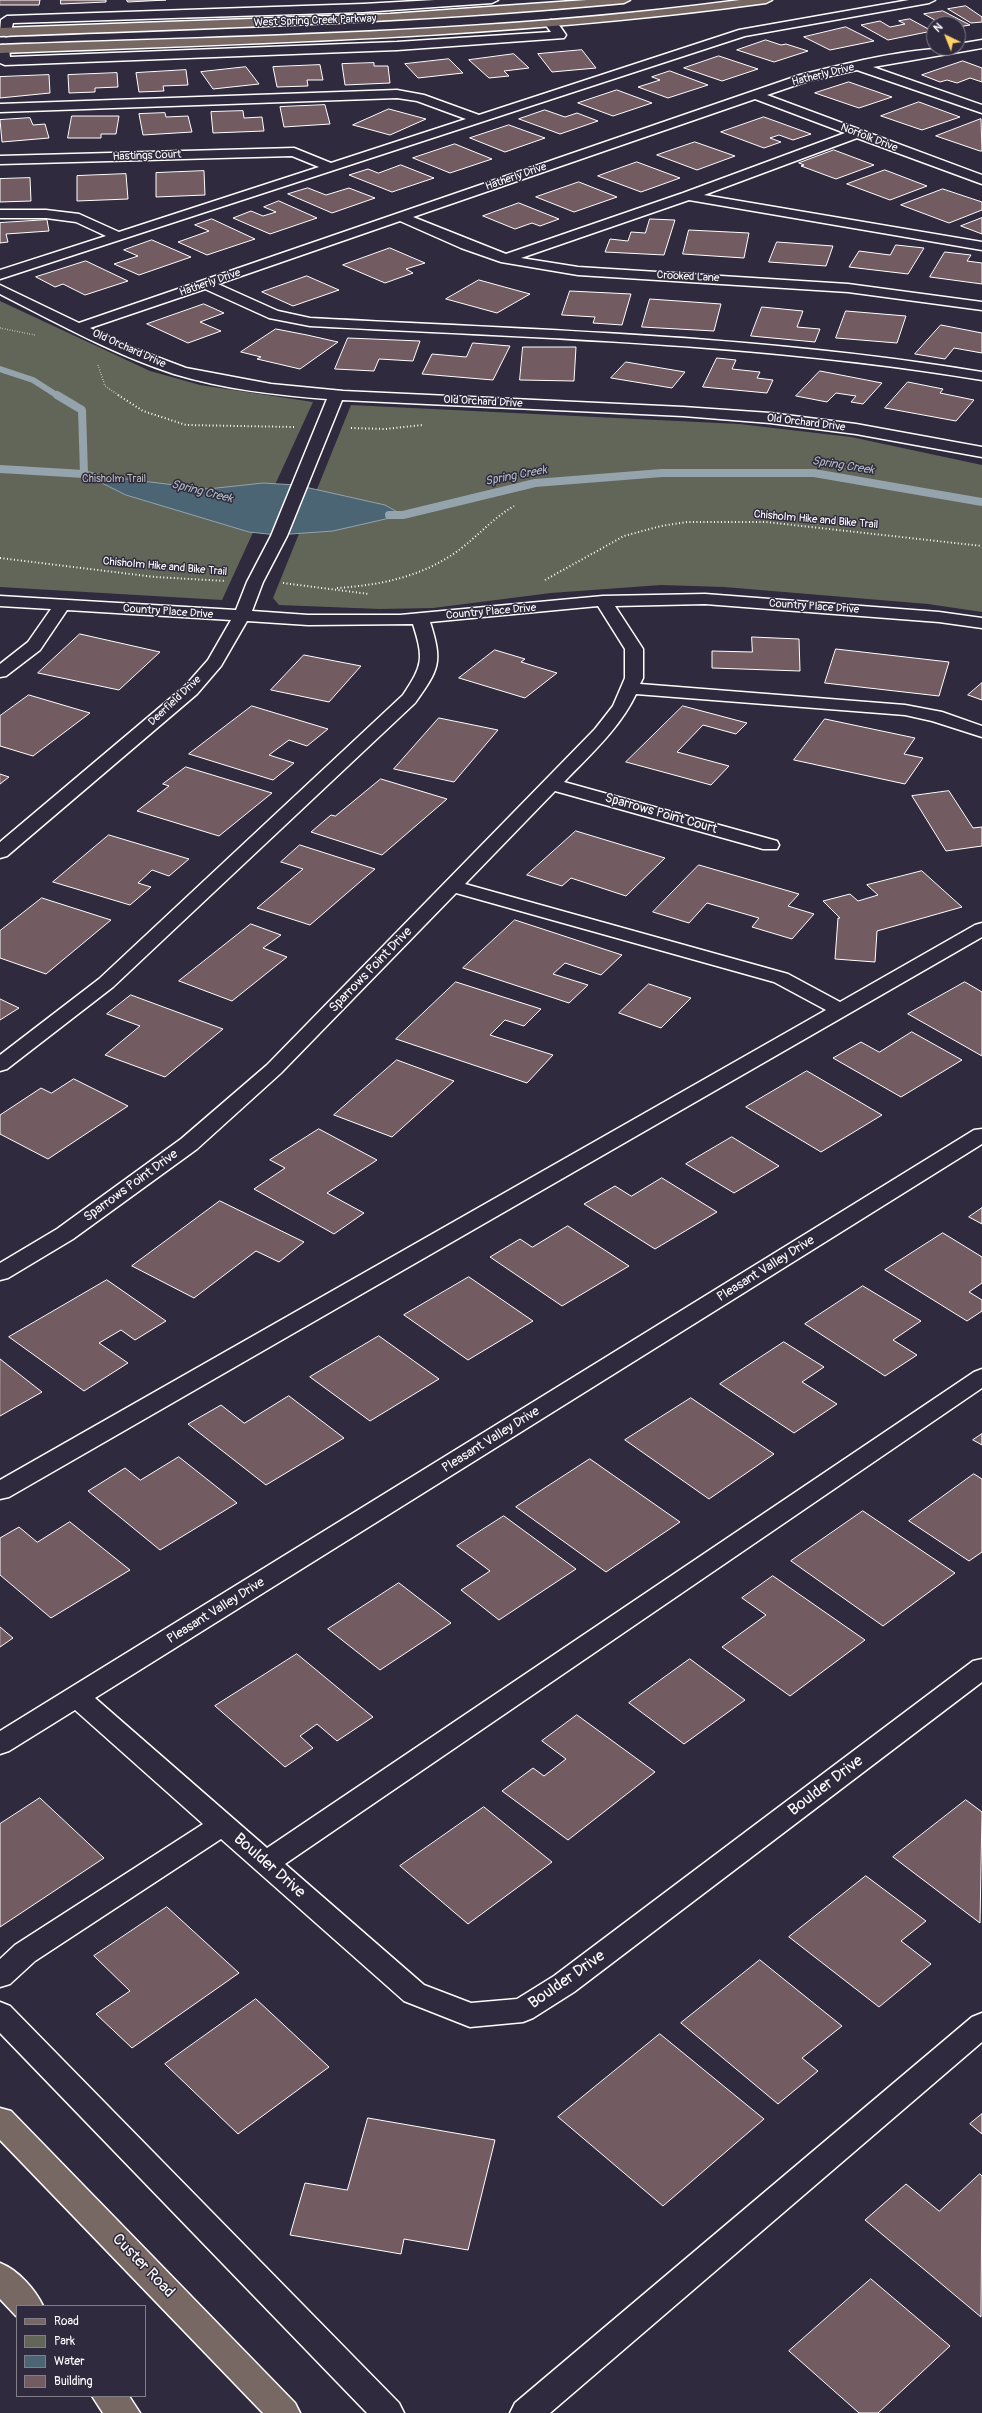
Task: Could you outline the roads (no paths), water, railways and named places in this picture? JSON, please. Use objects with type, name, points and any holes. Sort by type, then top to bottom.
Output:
[{"type":"main road","name":"West Spring Creek Parkway","points":[[3,32],[397,18],[488,12],[624,0]]},
{"type":"main road","points":[[551,24],[671,13],[766,0]]},
{"type":"main road","name":"Custer Road","points":[[0,2120],[284,2413]]},
{"type":"main road","points":[[0,2277],[26,2305]]},
{"type":"main road","points":[[109,2397],[124,2413]]},
{"type":"street","name":"West Spring Creek Parkway","points":[[3,32],[7,20],[363,8],[492,0]]},
{"type":"street","points":[[0,275],[476,118],[743,32],[930,0]]},
{"type":"street","points":[[2,49],[5,60],[397,46],[560,35],[551,24]]},
{"type":"street","name":"Hatherly Drive","points":[[966,47],[979,45]]},
{"type":"street","name":"Hatherly Drive","points":[[80,327],[804,78],[857,66],[926,54]]},
{"type":"street","points":[[857,66],[982,109]]},
{"type":"street","points":[[0,108],[397,94],[420,98],[476,118]]},
{"type":"street","name":"Norfolk Drive","points":[[755,95],[982,180]]},
{"type":"street","points":[[506,259],[688,196],[857,133]]},
{"type":"street","name":"Hastings Court","points":[[0,160],[294,152],[330,167]]},
{"type":"street","points":[[688,196],[982,246]]},
{"type":"street","points":[[0,214],[46,214],[79,218],[117,236]]},
{"type":"street","name":"Crooked Lane","points":[[401,217],[506,259],[578,271],[848,288],[982,306]]},
{"type":"street","points":[[206,284],[274,315],[310,322],[674,342],[898,362],[982,376]]},
{"type":"street","name":"Old Orchard Drive","points":[[0,289],[158,364],[208,378],[266,388],[734,415],[812,423],[896,435],[982,452]]},
{"type":"street","name":"Deerfield Drive","points":[[0,852],[191,690],[215,662],[242,616],[255,582],[279,536],[337,393]]},
{"type":"street","name":"Country Place Drive","points":[[0,600],[308,620],[420,619],[603,601],[705,599],[932,616],[982,623]]},
{"type":"street","name":"Sparrows Point Drive","points":[[0,1273],[65,1234],[189,1144],[274,1069],[601,733],[621,707],[634,678],[634,649],[603,601]]},
{"type":"street","points":[[0,672],[34,646],[63,604]]},
{"type":"street","points":[[0,1065],[106,983],[409,699],[427,672],[429,647],[420,619]]},
{"type":"street","points":[[630,688],[905,710],[936,716],[982,732]]},
{"type":"street","name":"Sparrows Point Court","points":[[552,784],[770,845]]},
{"type":"street","points":[[452,886],[781,978],[841,1010]]},
{"type":"street","points":[[0,1491],[982,929]]},
{"type":"street","name":"Pleasant Valley Drive","points":[[0,1744],[982,1135]]},
{"type":"street","points":[[266,1863],[982,1378]]},
{"type":"street","name":"Boulder Drive","points":[[77,1697],[414,1993],[470,2015],[523,2010],[564,1984],[982,1668]]},
{"type":"street","points":[[0,1976],[25,1953],[222,1825]]},
{"type":"street","points":[[0,2014],[388,2413]]},
{"type":"street","points":[[526,2413],[982,2025]]},
{"type":"water","points":[[84,474],[208,489],[263,483],[296,485],[385,505],[403,515],[333,531],[277,535],[249,532],[126,495]]},
{"type":"waterway","name":"Spring Creek","points":[[0,369],[33,380],[58,396]]},
{"type":"waterway","name":"Spring Creek","points":[[57,395],[82,410],[84,474]]},
{"type":"waterway","name":"Spring Creek","points":[[0,469],[84,474]]},
{"type":"waterway","name":"Spring Creek","points":[[389,515],[403,515],[535,483],[662,473],[814,473],[982,502]]},
{"type":"waterway","name":"Spring Creek","points":[[84,474],[99,478]]},
{"type":"park label","name":"Chisholm Trail","points":[[114,479]]}]
